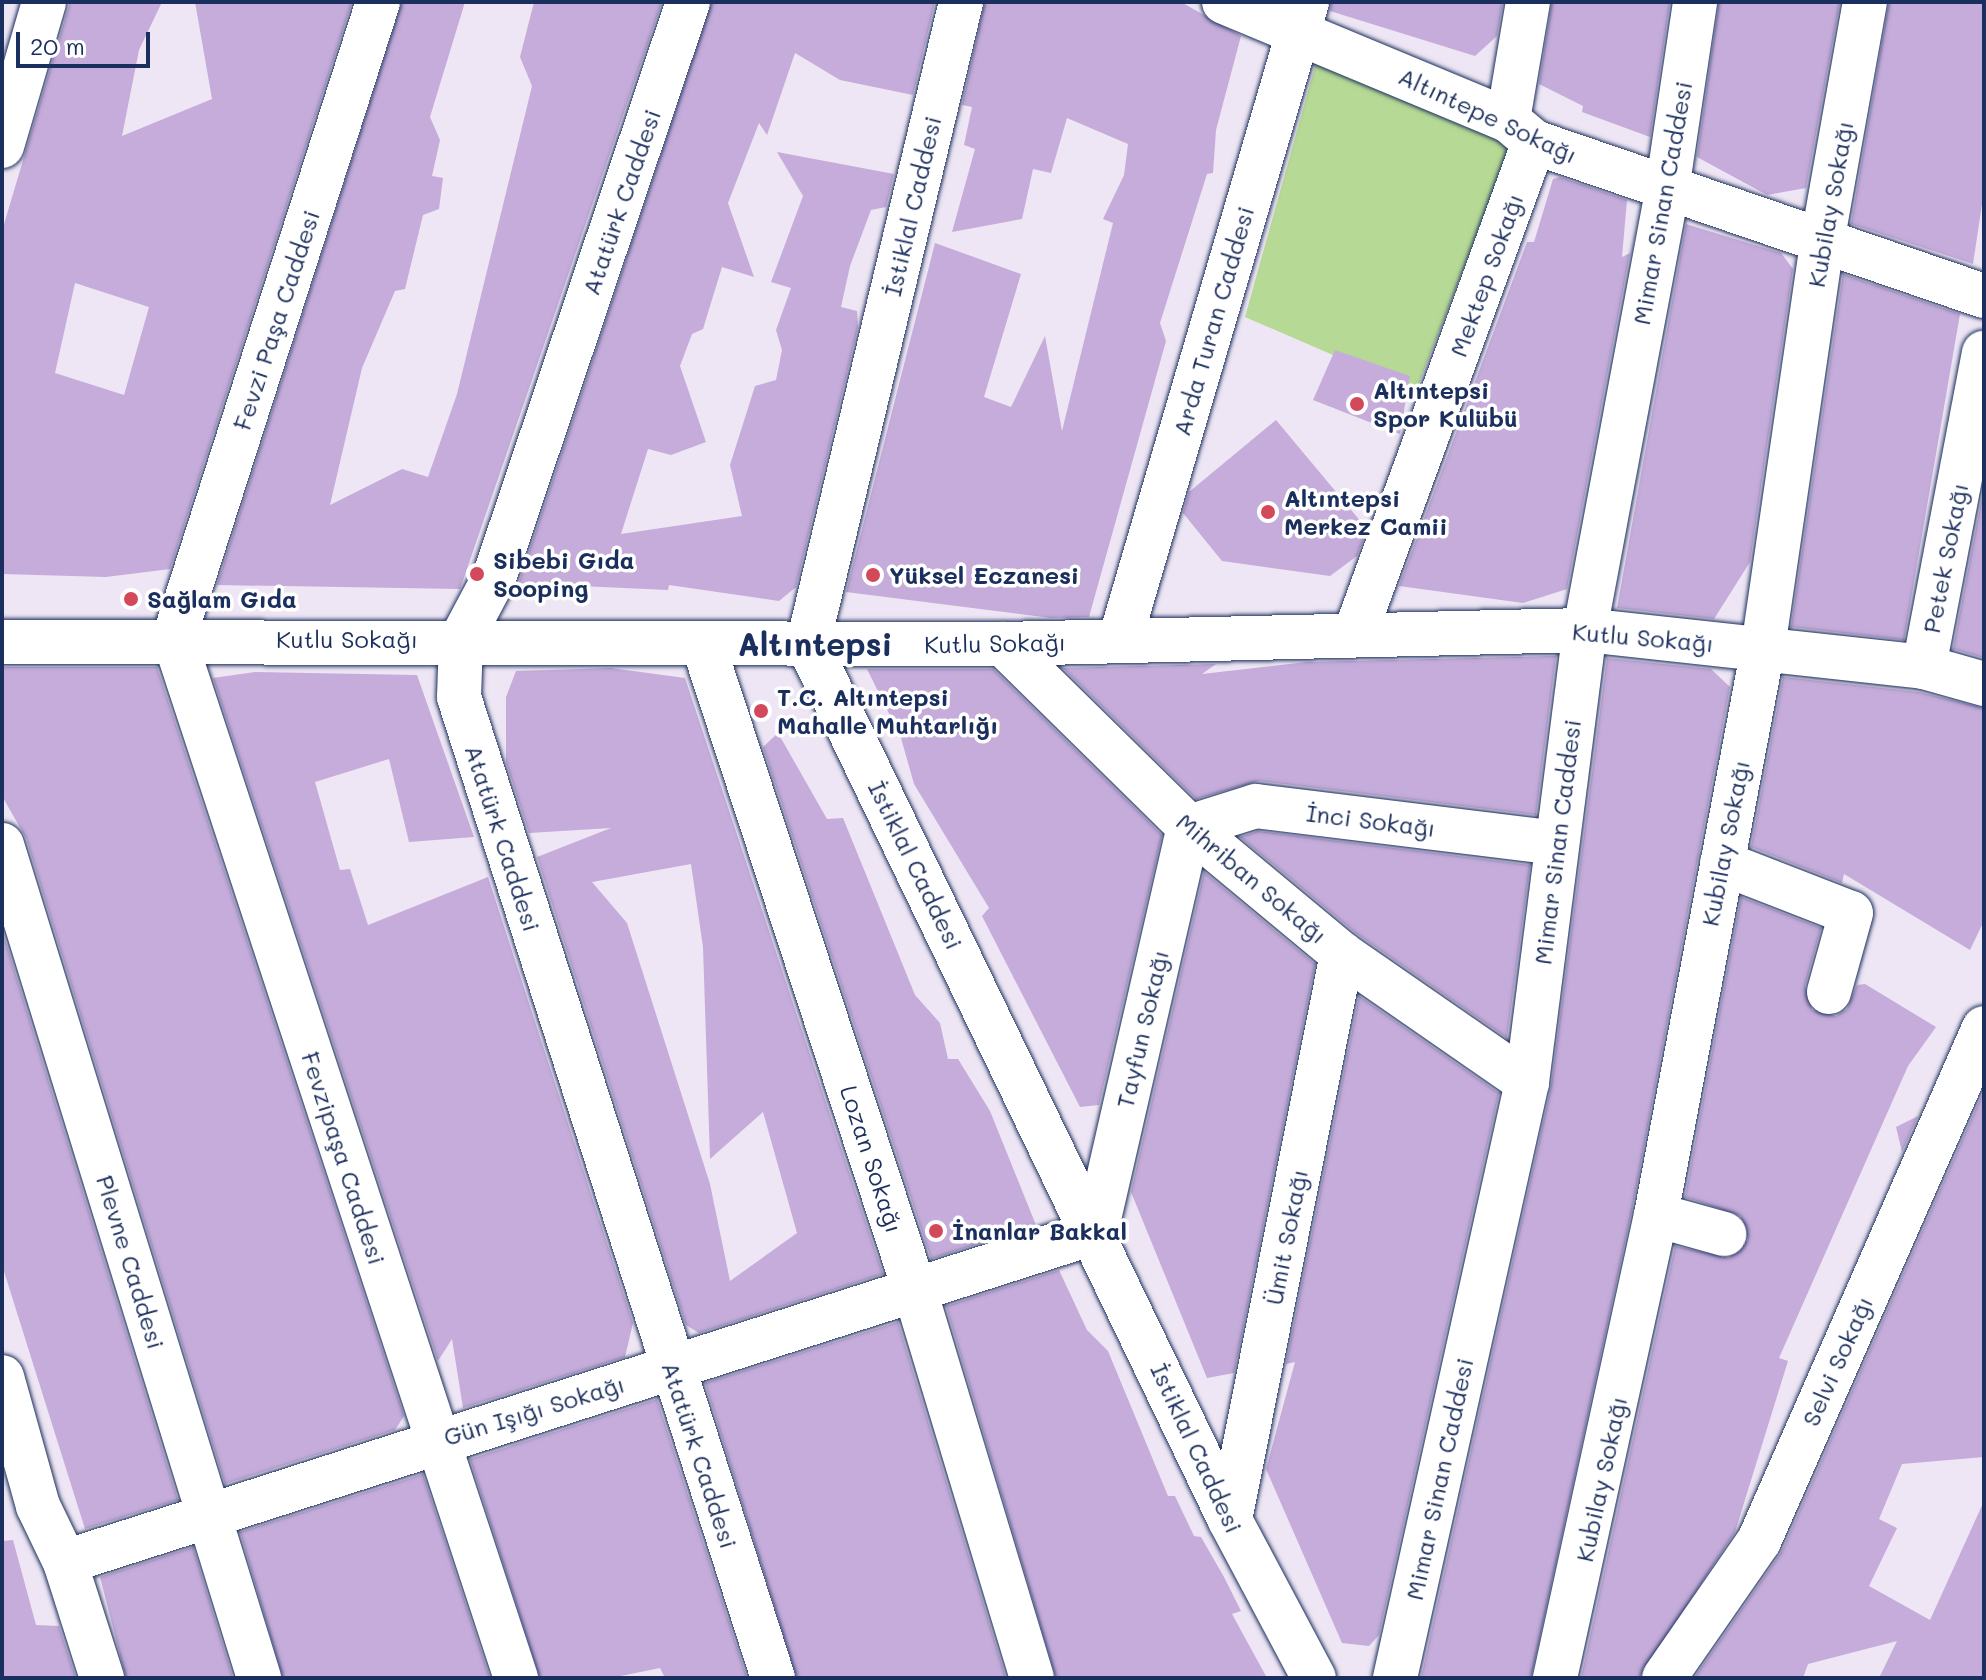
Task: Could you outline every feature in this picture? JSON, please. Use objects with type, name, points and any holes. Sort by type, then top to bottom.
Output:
[{"type":"street","points":[[2,146],[44,2]]},
{"type":"street","name":"Fevzi Paşa Caddesi","points":[[174,638],[378,2]]},
{"type":"street","name":"Atatürk Caddesi","points":[[688,2],[494,578],[461,640],[459,697],[773,1678]]},
{"type":"street","name":"İstiklal Caddesi","points":[[961,2],[808,644],[1096,1232],[1230,1520],[1314,1678]]},
{"type":"street","name":"Altıntepe Sokağı","points":[[1224,2],[1302,15],[1521,131],[1667,190],[1984,296]]},
{"type":"street","name":"Mektep Sokağı","points":[[1355,634],[1521,131],[1528,2]]},
{"type":"street","name":"Mimar Sinan Caddesi","points":[[1395,1678],[1527,1082],[1585,630],[1667,190],[1695,2]]},
{"type":"street","name":"Kubilay Sokağı","points":[[1555,1678],[1656,1215],[1763,648],[1822,243],[1865,2]]},
{"type":"street","name":"Arda Turan Caddesi","points":[[1120,640],[1302,15]]},
{"type":"street","name":"Petek Sokağı","points":[[1924,667],[1984,353]]},
{"type":"street","name":"Kutlu Sokağı","points":[[2,642],[174,638],[1003,644],[1585,630],[1924,667],[1984,684]]},
{"type":"street","name":"Fevzipaşa Caddesi","points":[[174,638],[516,1678]]},
{"type":"street","name":"Lozan Sokağı","points":[[703,644],[916,1294],[1032,1678]]},
{"type":"street","name":"Mihriban Sokağı","points":[[1003,644],[1189,827],[1342,954],[1527,1082]]},
{"type":"street","name":"İnci Sokağı","points":[[1189,827],[1256,806],[1557,843]]},
{"type":"street","name":"Tayfun Sokağı","points":[[1096,1232],[1189,827]]},
{"type":"street","name":"Plevne Caddesi","points":[[2,845],[259,1678]]},
{"type":"street","points":[[1722,863],[1851,913],[1829,992]]},
{"type":"street","name":"Ümit Sokağı","points":[[1230,1520],[1342,954]]},
{"type":"street","name":"Selvi Sokağı","points":[[1664,1678],[1759,1541],[1982,1038]]},
{"type":"street","points":[[1656,1215],[1724,1234]]},
{"type":"street","name":"Gün Işığı Sokağı","points":[[65,1562],[208,1513],[671,1366],[916,1294],[1096,1232]]},
{"type":"street","points":[[2,1377],[20,1506],[65,1562],[102,1678]]},
{"type":"green space","points":[[1317,59],[1512,143],[1416,391],[1245,317]]},
{"type":"building","points":[[70,2],[162,2],[139,50],[122,136],[212,99],[195,2],[352,2],[170,569],[106,577],[2,574],[2,231]],"holes":[[[75,283],[149,307],[124,395],[55,373]]]},
{"type":"building","points":[[402,2],[465,2],[430,117],[440,140],[432,176],[443,178],[439,209],[423,215],[405,289],[395,291],[362,368],[330,505],[402,469],[428,477],[457,394],[532,86],[520,57],[534,2],[662,2],[460,589],[217,585]]},
{"type":"building","points":[[712,2],[935,2],[913,95],[840,80],[795,53],[767,135],[759,123],[728,203],[754,277],[722,267],[703,329],[692,334],[680,366],[706,442],[671,455],[648,449],[621,534],[742,516],[730,465],[755,386],[776,380],[782,350],[776,330],[791,288],[771,282],[803,196],[777,152],[894,174],[886,207],[871,210],[850,266],[841,307],[857,311],[858,327],[796,587],[779,601],[669,585],[668,590],[580,586],[575,597],[556,596],[519,582]]},
{"type":"building","points":[[985,2],[1181,2],[1241,36],[1216,130],[1213,173],[1207,174],[1160,323],[1166,341],[1089,617],[1051,618],[846,592],[935,243],[1021,274],[984,397],[1011,407],[1045,336],[1062,431],[1113,223],[1103,219],[1124,175],[1128,144],[1067,118],[1051,173],[1033,169],[1022,219],[952,232],[975,149],[964,145],[972,107],[962,105]]},
{"type":"building","points":[[1331,2],[1503,2],[1497,36],[1475,56],[1330,11]]},
{"type":"building","points":[[1552,2],[1670,2],[1650,137],[1582,112],[1583,106],[1539,84]]},
{"type":"building","points":[[1719,2],[1840,2],[1806,188],[1767,195],[1697,157]]},
{"type":"building","points":[[1889,2],[1984,2],[1984,191],[1973,264],[1851,224]]},
{"type":"building","points":[[1560,177],[1627,200],[1622,257],[1630,253],[1567,589],[1523,603],[1399,586],[1527,242],[1534,242],[1553,179]]},
{"type":"building","points":[[1686,224],[1781,253],[1793,269],[1750,562],[1714,619],[1617,608]]},
{"type":"building","points":[[1843,274],[1960,314],[1904,640],[1791,627]]},
{"type":"building","points":[[1335,350],[1410,376],[1400,434],[1313,400]]},
{"type":"building","name":"Altıntepsi Merkez Camii","points":[[1276,420],[1367,529],[1357,556],[1330,576],[1222,561],[1183,513],[1189,492]]},
{"type":"building","points":[[1984,486],[1984,658],[1953,649]]},
{"type":"building","points":[[1556,656],[1536,815],[1259,781],[1196,799],[1063,668],[1216,664],[1202,674],[1307,662]]},
{"type":"building","points":[[1607,658],[1711,669],[1730,687],[1632,1210],[1531,1678],[1421,1678],[1551,1087]]},
{"type":"building","points":[[2,667],[157,667],[404,1416],[395,1430],[225,1484],[26,838],[2,796]]},
{"type":"building","points":[[611,668],[685,678],[883,1274],[699,1333],[686,1325],[537,857],[611,828],[529,833],[506,762],[506,697],[516,671]],"holes":[[[691,864],[703,947],[710,1159],[763,1112],[797,1233],[730,1281],[710,1184],[627,923],[592,882]]]},
{"type":"building","points":[[867,669],[993,669],[1162,835],[1099,1105],[1080,1107],[982,916],[989,908],[914,784],[901,738]]},
{"type":"building","points":[[255,672],[417,675],[474,837],[409,842],[389,759],[315,782],[340,870],[350,869],[368,925],[488,877],[633,1323],[625,1357],[463,1408],[452,1339],[438,1361],[213,678]]},
{"type":"building","points":[[1783,677],[1919,692],[1984,708],[1984,921],[1970,950],[1844,874],[1842,883],[1751,847]]},
{"type":"building","points":[[778,733],[827,819],[843,818],[915,995],[940,1023],[948,1059],[958,1059],[990,1111],[1036,1225],[931,1259],[763,747]]},
{"type":"building","points":[[1258,831],[1530,865],[1507,1038],[1357,934],[1240,837]]},
{"type":"building","points":[[1204,872],[1315,964],[1234,1373],[1207,1378],[1131,1192]]},
{"type":"building","points":[[1741,897],[1821,928],[1805,986],[1812,1010],[1836,1016],[1847,1009],[1857,985],[1865,984],[1936,1027],[1908,1066],[1779,1358],[1788,1361],[1735,1532],[1639,1678],[1581,1678],[1675,1246],[1729,1258],[1748,1240],[1741,1216],[1685,1197]]},
{"type":"building","points":[[2,930],[178,1500],[85,1529],[2,1265]]},
{"type":"building","points":[[1359,996],[1499,1093],[1379,1635],[1369,1646],[1342,1643],[1266,1469],[1295,1362],[1286,1364]]},
{"type":"building","points":[[1984,1090],[1984,1457],[1902,1464],[1879,1519],[1897,1528],[1869,1586],[1930,1620],[1984,1501],[1984,1678],[1879,1678],[1897,1641],[1808,1664],[1803,1678],[1694,1678],[1782,1551]]},
{"type":"building","points":[[1918,1116],[1902,1152],[1896,1127]]},
{"type":"building","points":[[1059,1270],[1087,1330],[1108,1351],[1168,1496],[1175,1496],[1194,1536],[1201,1537],[1224,1577],[1241,1611],[1232,1614],[1267,1678],[1056,1678],[946,1306]]},
{"type":"building","points":[[898,1322],[1006,1678],[797,1678],[705,1383]]},
{"type":"building","points":[[657,1399],[747,1678],[665,1678],[660,1668],[611,1678],[540,1678],[470,1459]]},
{"type":"building","points":[[423,1474],[490,1678],[283,1678],[240,1532]]},
{"type":"building","points":[[13,1540],[36,1625],[59,1626],[76,1678],[2,1678],[2,1541]]},
{"type":"building","points":[[193,1547],[233,1678],[126,1678],[100,1577]]},
{"type":"place","name":"Altıntepsi Spor Kulübü","points":[[1357,404]]},
{"type":"place","name":"Altıntepsi Merkez Camii","points":[[1268,512]]},
{"type":"place","name":"Sibebi Gıda Sooping","points":[[477,574]]},
{"type":"place","name":"Yüksel Eczanesi","points":[[873,575]]},
{"type":"place","name":"Sağlam Gıda","points":[[131,599]]},
{"type":"place","name":"T.C. Altıntepsi Mahalle Muhtarlığı","points":[[761,711]]},
{"type":"place","name":"İnanlar Bakkal","points":[[936,1231]]},
{"type":"district","name":"Altıntepsi","points":[[815,643]]}]
